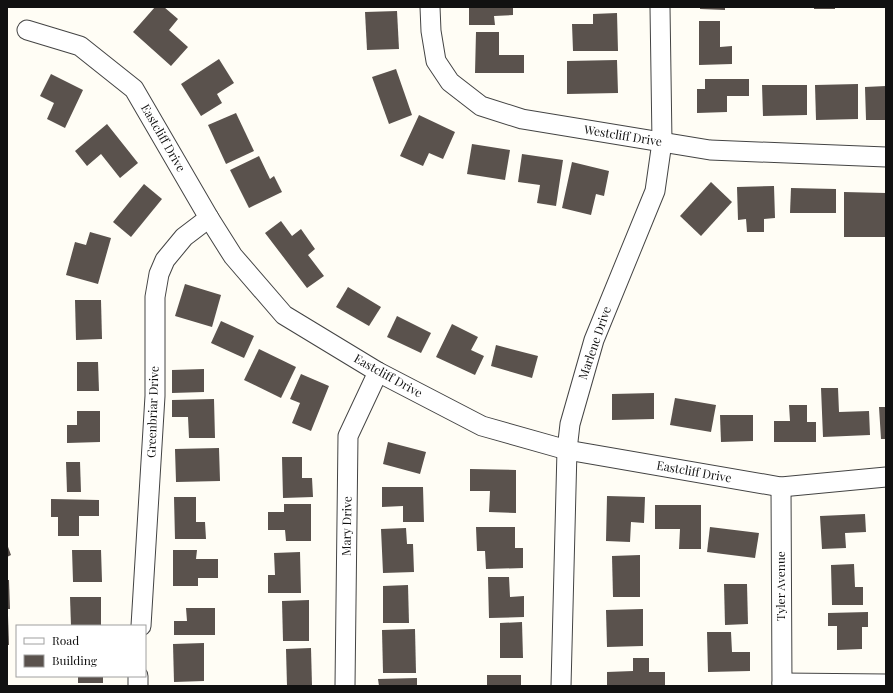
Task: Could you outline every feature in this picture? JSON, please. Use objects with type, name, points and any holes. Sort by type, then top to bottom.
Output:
[{"type":"street","name":"Westcliff Drive","points":[[430,7],[431,31],[436,61],[450,82],[481,106],[522,119],[710,150],[886,157]]},
{"type":"street","name":"Marlene Drive","points":[[561,686],[567,450],[570,424],[594,340],[655,191],[662,142],[660,7]]},
{"type":"street","name":"Eastcliff Drive","points":[[27,30],[80,46],[134,89],[209,218],[233,256],[284,315],[378,372],[482,426],[567,450],[781,487],[886,477]]},
{"type":"street","name":"Greenbriar Drive","points":[[141,625],[156,396],[155,297],[159,274],[165,260],[184,237],[209,218]]},
{"type":"street","name":"Mary Drive","points":[[345,686],[348,436],[378,372]]},
{"type":"street","name":"Tyler Avenue","points":[[781,487],[782,684]]},
{"type":"street","points":[[782,684],[886,684]]},
{"type":"building","points":[[155,7],[164,7],[178,19],[169,30],[188,47],[171,66],[133,32]]},
{"type":"building","points":[[469,7],[513,7],[513,15],[494,16],[495,25],[469,25]]},
{"type":"building","points":[[700,7],[725,7],[725,10],[700,9]]},
{"type":"building","points":[[814,7],[835,7],[835,9],[814,9]]},
{"type":"building","points":[[397,11],[399,49],[367,50],[365,12]]},
{"type":"building","points":[[617,13],[618,51],[573,51],[572,24],[593,24],[593,14]]},
{"type":"building","points":[[699,21],[720,21],[720,47],[732,46],[732,64],[699,65]]},
{"type":"building","points":[[476,32],[499,32],[499,55],[524,55],[524,73],[475,73]]},
{"type":"building","points":[[219,59],[234,83],[217,94],[222,103],[201,116],[181,84]]},
{"type":"building","points":[[617,60],[618,93],[567,94],[567,61]]},
{"type":"building","points":[[396,69],[412,115],[389,124],[372,77]]},
{"type":"building","points":[[51,74],[83,90],[65,128],[47,119],[54,103],[40,96]]},
{"type":"building","points":[[705,79],[749,79],[749,96],[727,96],[727,112],[697,113],[697,89],[705,89]]},
{"type":"building","points":[[858,84],[858,119],[816,120],[815,85]]},
{"type":"building","points":[[762,85],[807,85],[807,115],[763,116]]},
{"type":"building","points":[[886,86],[886,120],[866,120],[865,87]]},
{"type":"building","points":[[236,113],[254,151],[226,164],[208,125]]},
{"type":"building","points":[[419,115],[455,132],[443,159],[429,153],[423,166],[400,156]]},
{"type":"building","points":[[107,124],[138,163],[120,178],[101,154],[87,166],[75,151]]},
{"type":"building","points":[[472,144],[510,150],[505,180],[467,174]]},
{"type":"building","points":[[522,154],[563,160],[556,206],[537,203],[540,185],[518,182]]},
{"type":"building","points":[[259,156],[270,179],[274,176],[282,192],[249,208],[230,170]]},
{"type":"building","points":[[572,162],[609,171],[604,196],[596,194],[591,215],[562,208]]},
{"type":"building","points":[[711,182],[732,202],[701,236],[680,216]]},
{"type":"building","points":[[144,184],[162,199],[131,237],[113,222]]},
{"type":"building","points":[[774,186],[775,218],[764,219],[764,232],[747,232],[746,219],[738,220],[737,187]]},
{"type":"building","points":[[791,188],[836,189],[836,213],[790,213]]},
{"type":"building","points":[[844,192],[886,193],[886,237],[844,237]]},
{"type":"building","points":[[281,221],[292,236],[301,229],[315,249],[308,255],[324,276],[307,288],[265,233]]},
{"type":"building","points":[[90,232],[111,238],[98,284],[66,275],[75,242],[86,245]]},
{"type":"building","points":[[185,284],[221,295],[212,327],[175,316]]},
{"type":"building","points":[[348,287],[381,307],[369,326],[336,307]]},
{"type":"building","points":[[75,300],[101,300],[102,339],[76,340]]},
{"type":"building","points":[[397,316],[431,333],[421,353],[387,337]]},
{"type":"building","points":[[221,321],[254,336],[244,358],[211,343]]},
{"type":"building","points":[[452,324],[478,337],[471,350],[484,356],[475,375],[436,357]]},
{"type":"building","points":[[496,345],[538,356],[532,378],[491,366]]},
{"type":"building","points":[[259,349],[296,367],[281,398],[244,380]]},
{"type":"building","points":[[77,362],[98,362],[99,391],[77,391]]},
{"type":"building","points":[[204,369],[204,392],[172,393],[172,370]]},
{"type":"building","points":[[301,374],[329,386],[311,431],[292,423],[300,403],[290,399]]},
{"type":"building","points":[[821,388],[838,388],[839,412],[869,411],[870,435],[823,437]]},
{"type":"building","points":[[654,393],[654,419],[612,420],[612,394]]},
{"type":"building","points":[[675,398],[716,405],[711,432],[670,425]]},
{"type":"building","points":[[214,399],[215,438],[189,438],[188,417],[172,417],[172,400]]},
{"type":"building","points":[[789,405],[807,405],[807,422],[816,422],[816,442],[774,442],[774,421],[790,421]]},
{"type":"building","points":[[879,407],[886,407],[886,439],[881,439]]},
{"type":"building","points":[[77,411],[100,411],[100,442],[67,443],[67,425],[77,425]]},
{"type":"building","points":[[720,415],[753,415],[753,441],[721,442]]},
{"type":"building","points":[[388,442],[426,452],[420,474],[383,464]]},
{"type":"building","points":[[219,448],[220,481],[176,482],[175,449]]},
{"type":"building","points":[[282,457],[302,457],[302,478],[312,478],[313,497],[283,498]]},
{"type":"building","points":[[66,462],[80,462],[81,492],[67,492]]},
{"type":"building","points":[[470,469],[516,470],[516,513],[489,512],[490,491],[470,491]]},
{"type":"building","points":[[382,487],[423,487],[424,522],[403,522],[403,506],[382,507]]},
{"type":"building","points":[[607,496],[645,497],[644,523],[631,522],[630,542],[606,541]]},
{"type":"building","points":[[174,497],[196,497],[196,522],[205,522],[206,539],[175,539]]},
{"type":"building","points":[[51,499],[99,500],[99,516],[79,516],[79,536],[58,536],[58,517],[51,517]]},
{"type":"building","points":[[284,504],[311,504],[311,541],[286,541],[285,530],[268,530],[268,512],[284,512]]},
{"type":"building","points":[[655,505],[701,505],[701,549],[679,549],[680,529],[655,529]]},
{"type":"building","points":[[865,514],[866,532],[845,533],[846,548],[822,549],[820,516]]},
{"type":"building","points":[[476,527],[515,527],[515,548],[523,548],[523,568],[486,569],[485,551],[477,551]]},
{"type":"building","points":[[710,527],[759,533],[755,558],[707,552]]},
{"type":"building","points":[[406,528],[407,544],[413,544],[414,572],[383,573],[381,529]]},
{"type":"building","points":[[7,544],[11,555],[7,557]]},
{"type":"building","points":[[72,550],[101,550],[102,582],[73,582]]},
{"type":"building","points":[[173,550],[197,550],[196,559],[218,559],[218,578],[198,578],[198,586],[173,586]]},
{"type":"building","points":[[300,552],[301,593],[268,593],[268,575],[275,575],[274,553]]},
{"type":"building","points":[[640,555],[640,597],[613,597],[612,556]]},
{"type":"building","points":[[854,564],[855,587],[863,587],[863,605],[832,605],[831,565]]},
{"type":"building","points":[[488,577],[509,577],[510,597],[524,596],[524,617],[489,618]]},
{"type":"building","points":[[7,580],[9,580],[10,609],[7,609]]},
{"type":"building","points":[[724,584],[747,584],[748,624],[725,625]]},
{"type":"building","points":[[408,585],[409,623],[383,623],[383,586]]},
{"type":"building","points":[[70,597],[101,597],[101,625],[71,625]]},
{"type":"building","points":[[309,600],[309,641],[283,641],[282,601]]},
{"type":"building","points":[[186,608],[215,608],[215,635],[174,635],[174,621],[187,621]]},
{"type":"building","points":[[643,609],[643,646],[607,647],[606,610]]},
{"type":"building","points":[[868,612],[868,627],[862,627],[862,649],[837,650],[837,626],[828,626],[828,613]]},
{"type":"building","points":[[8,616],[9,645],[7,645]]},
{"type":"building","points":[[522,622],[523,658],[500,658],[500,623]]},
{"type":"building","points":[[415,629],[416,673],[383,673],[382,630]]},
{"type":"building","points":[[707,632],[731,632],[732,652],[750,652],[750,671],[708,672]]},
{"type":"building","points":[[204,643],[204,681],[174,682],[173,644]]},
{"type":"building","points":[[311,648],[312,686],[287,686],[286,649]]},
{"type":"building","points":[[633,658],[649,658],[649,672],[665,672],[665,686],[607,686],[607,672],[633,671]]},
{"type":"building","points":[[487,675],[521,675],[521,686],[487,686]]},
{"type":"building","points":[[78,677],[103,677],[103,683],[78,683]]},
{"type":"building","points":[[417,678],[417,686],[379,686],[378,679]]}]
